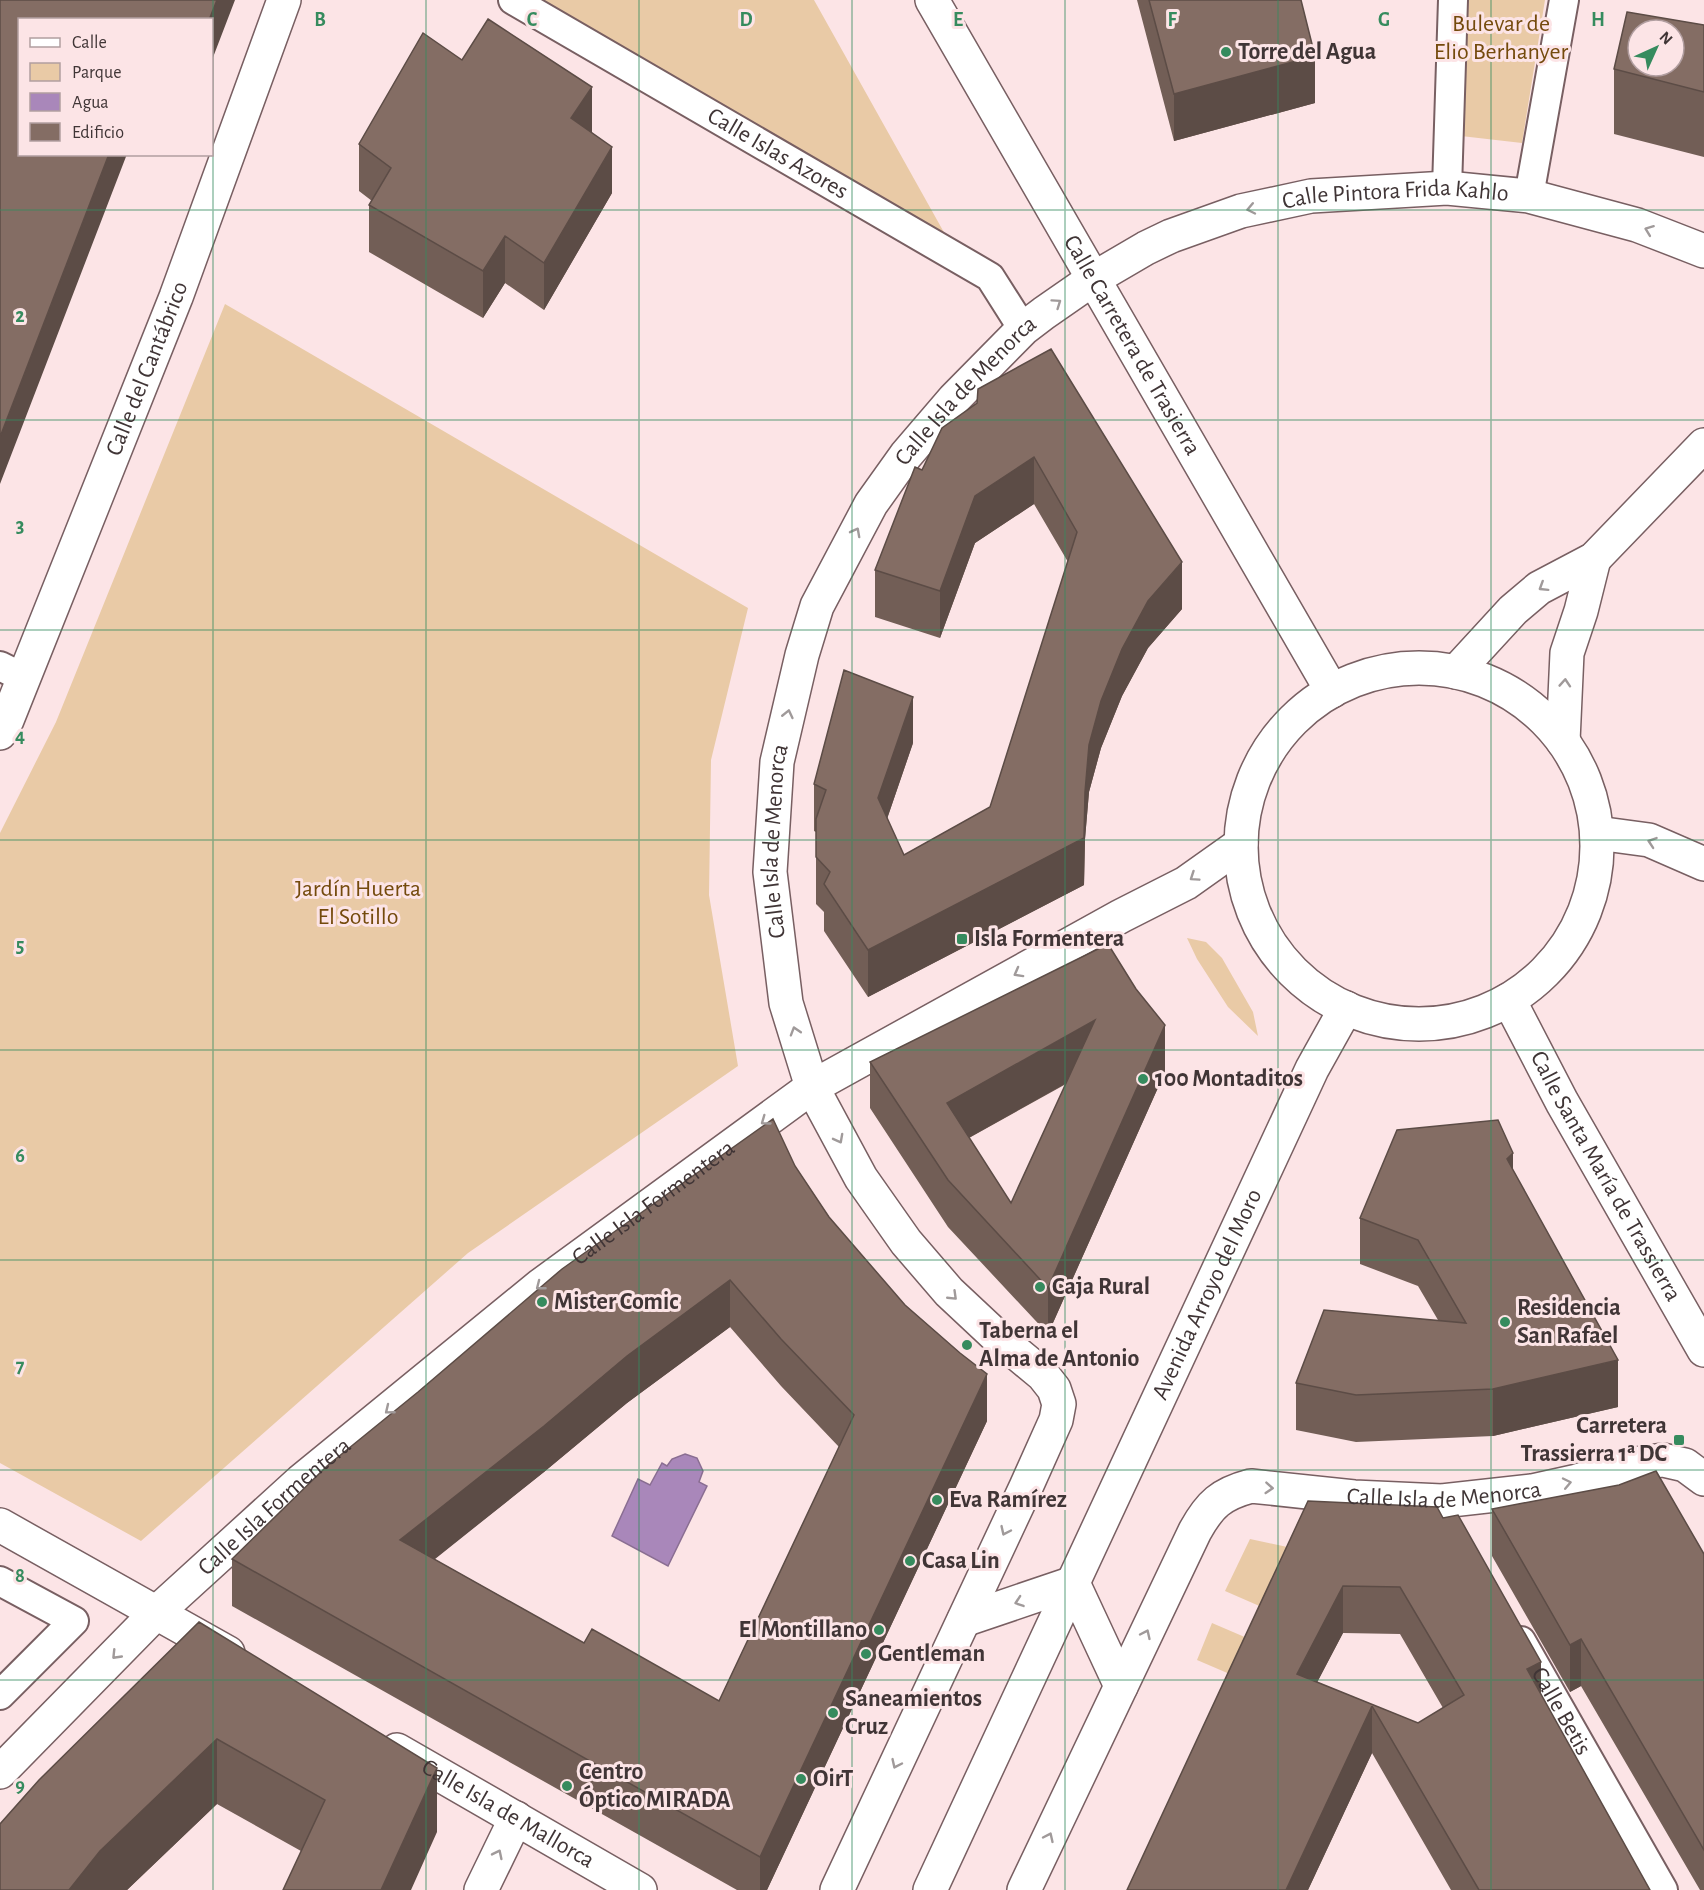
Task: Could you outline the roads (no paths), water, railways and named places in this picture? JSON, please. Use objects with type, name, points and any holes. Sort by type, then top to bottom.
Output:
[{"type":"main road","name":"Calle del Cantábrico","points":[[0,733],[7,720],[12,672],[176,297],[285,0]]},
{"type":"main road","name":"Calle Carretera de Trasierra","points":[[932,0],[1332,691]]},
{"type":"main road","name":"Calle Pintora Frida Kahlo","points":[[1093,279],[1171,236],[1241,211],[1311,196],[1447,188],[1529,196],[1637,225],[1704,251]]},
{"type":"main road","name":"Calle Isla de Menorca","points":[[964,1620],[1056,1420],[1059,1404],[1054,1389],[1043,1375],[996,1336],[949,1292],[906,1242],[861,1178],[812,1087],[786,1003],[770,872],[777,762],[802,655],[817,606],[871,504],[906,455],[954,399],[1023,329],[1093,279]]},
{"type":"main road","points":[[1456,672],[1513,610],[1539,588],[1594,558],[1704,445]]},
{"type":"main road","points":[[1563,741],[1567,653],[1594,558]]},
{"type":"main road","points":[[1424,668],[1456,672],[1487,682],[1516,697],[1542,717],[1572,755],[1586,785],[1597,833],[1593,887],[1581,921],[1563,952],[1524,990],[1509,1000],[1466,1018],[1420,1024],[1382,1020],[1346,1008],[1320,994],[1278,954],[1262,929],[1251,902],[1244,873],[1241,844],[1246,807],[1250,790],[1266,755],[1276,740],[1302,712],[1332,691],[1361,677],[1392,670],[1424,668]]},
{"type":"main road","points":[[1597,833],[1649,840],[1704,864]]},
{"type":"main road","name":"Calle Isla Formentera","points":[[0,1772],[156,1613],[302,1481],[541,1285],[812,1087],[1135,908],[1186,883],[1241,844]]},
{"type":"main road","name":"Calle Santa María de Trassierra","points":[[1509,1000],[1562,1102],[1704,1350]]},
{"type":"main road","name":"Avenida Arroyo del Moro","points":[[930,1890],[1312,1069],[1346,1008]]},
{"type":"main road","name":"Calle Isla de Menorca","points":[[1121,1686],[1204,1514],[1215,1502],[1234,1490],[1251,1486],[1354,1497],[1448,1511],[1577,1481],[1641,1463],[1663,1460],[1685,1465],[1704,1479]]},
{"type":"main road","points":[[0,1525],[257,1670]]},
{"type":"main road","points":[[837,1890],[964,1620],[1073,1583],[1121,1686],[1024,1890]]},
{"type":"main road","name":"Calle Isla de Mallorca","points":[[370,1735],[640,1890]]},
{"type":"main road","points":[[481,1890],[516,1818]]},
{"type":"street","name":"Calle Islas Azores","points":[[513,0],[990,277],[1023,329]]},
{"type":"street","points":[[1447,188],[1453,0]]},
{"type":"street","points":[[1529,196],[1564,0]]},
{"type":"street","points":[[0,1581],[74,1621],[0,1695]]},
{"type":"street","name":"Calle Betis","points":[[1506,1614],[1663,1890]]},
{"type":"water","points":[[685,1454],[697,1458],[703,1471],[699,1482],[707,1486],[668,1566],[612,1536],[638,1479],[650,1485],[662,1463],[667,1466],[672,1459]]},
{"type":"place","name":"Torre del Agua","points":[[1226,52]]},
{"type":"place","name":"Isla Formentera","points":[[962,939]]},
{"type":"place","name":"100 Montaditos","points":[[1143,1079]]},
{"type":"place","name":"Caja Rural","points":[[1040,1287]]},
{"type":"place","name":"Mister Comic","points":[[542,1302]]},
{"type":"place","name":"Residencia San Rafael","points":[[1505,1322]]},
{"type":"place","name":"Taberna el Alma de Antonio","points":[[967,1345]]},
{"type":"place","name":"Carretera Trassierra 1ª DC","points":[[1679,1440]]},
{"type":"place","name":"Eva Ramírez","points":[[937,1500]]},
{"type":"place","name":"Casa Lin","points":[[910,1561]]},
{"type":"place","name":"El Montillano","points":[[879,1630]]},
{"type":"place","name":"Gentleman","points":[[866,1654]]},
{"type":"place","name":"Saneamientos Cruz","points":[[833,1713]]},
{"type":"place","name":"OirT","points":[[801,1779]]},
{"type":"place","name":"Centro Óptico MIRADA","points":[[567,1786]]},
{"type":"park label","name":"Bulevar de Elio Berhanyer","points":[[1501,38]]},
{"type":"park label","name":"Jardín Huerta El Sotillo","points":[[358,903]]}]
